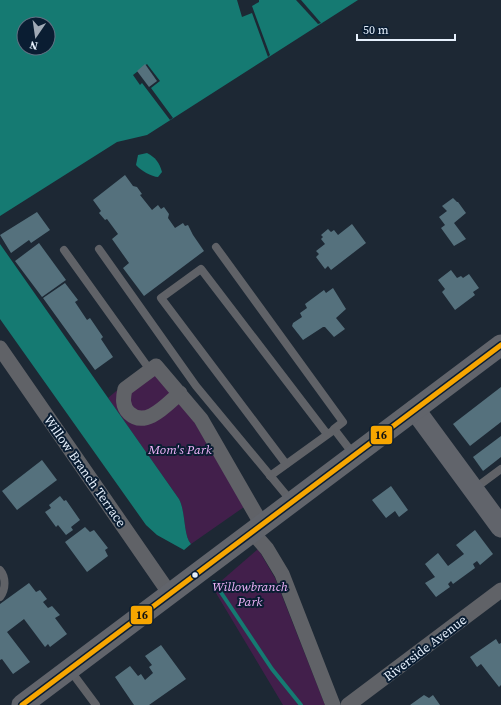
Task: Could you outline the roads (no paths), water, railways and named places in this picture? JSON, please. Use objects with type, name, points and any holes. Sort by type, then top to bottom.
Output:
[{"type":"main road","points":[[22,705],[501,345]]},
{"type":"main road","points":[[415,410],[501,527]]},
{"type":"street","name":"Willow Branch Terrace","points":[[0,348],[170,594]]},
{"type":"street","points":[[180,393],[158,412],[147,418],[134,417],[128,411],[123,402],[125,389],[156,366],[180,393],[201,419],[267,549],[282,574],[333,705]]},
{"type":"street","name":"Riverside Avenue","points":[[348,705],[501,590]]},
{"type":"lane","points":[[216,247],[343,422],[270,476]]},
{"type":"lane","points":[[99,249],[196,386],[292,502]]},
{"type":"lane","points":[[64,250],[150,370]]},
{"type":"lane","points":[[286,464],[161,298],[201,269],[255,340],[330,432],[354,456]]},
{"type":"lane","points":[[474,490],[501,469]]},
{"type":"lane","points":[[0,570],[3,574],[5,584],[0,597]]},
{"type":"lane","points":[[70,670],[96,705]]},
{"type":"waterway","points":[[214,582],[272,669],[301,705]]},
{"type":"park label","name":"Mom's Park","points":[[180,449]]},
{"type":"park label","name":"Willowbranch Park","points":[[250,594]]}]
